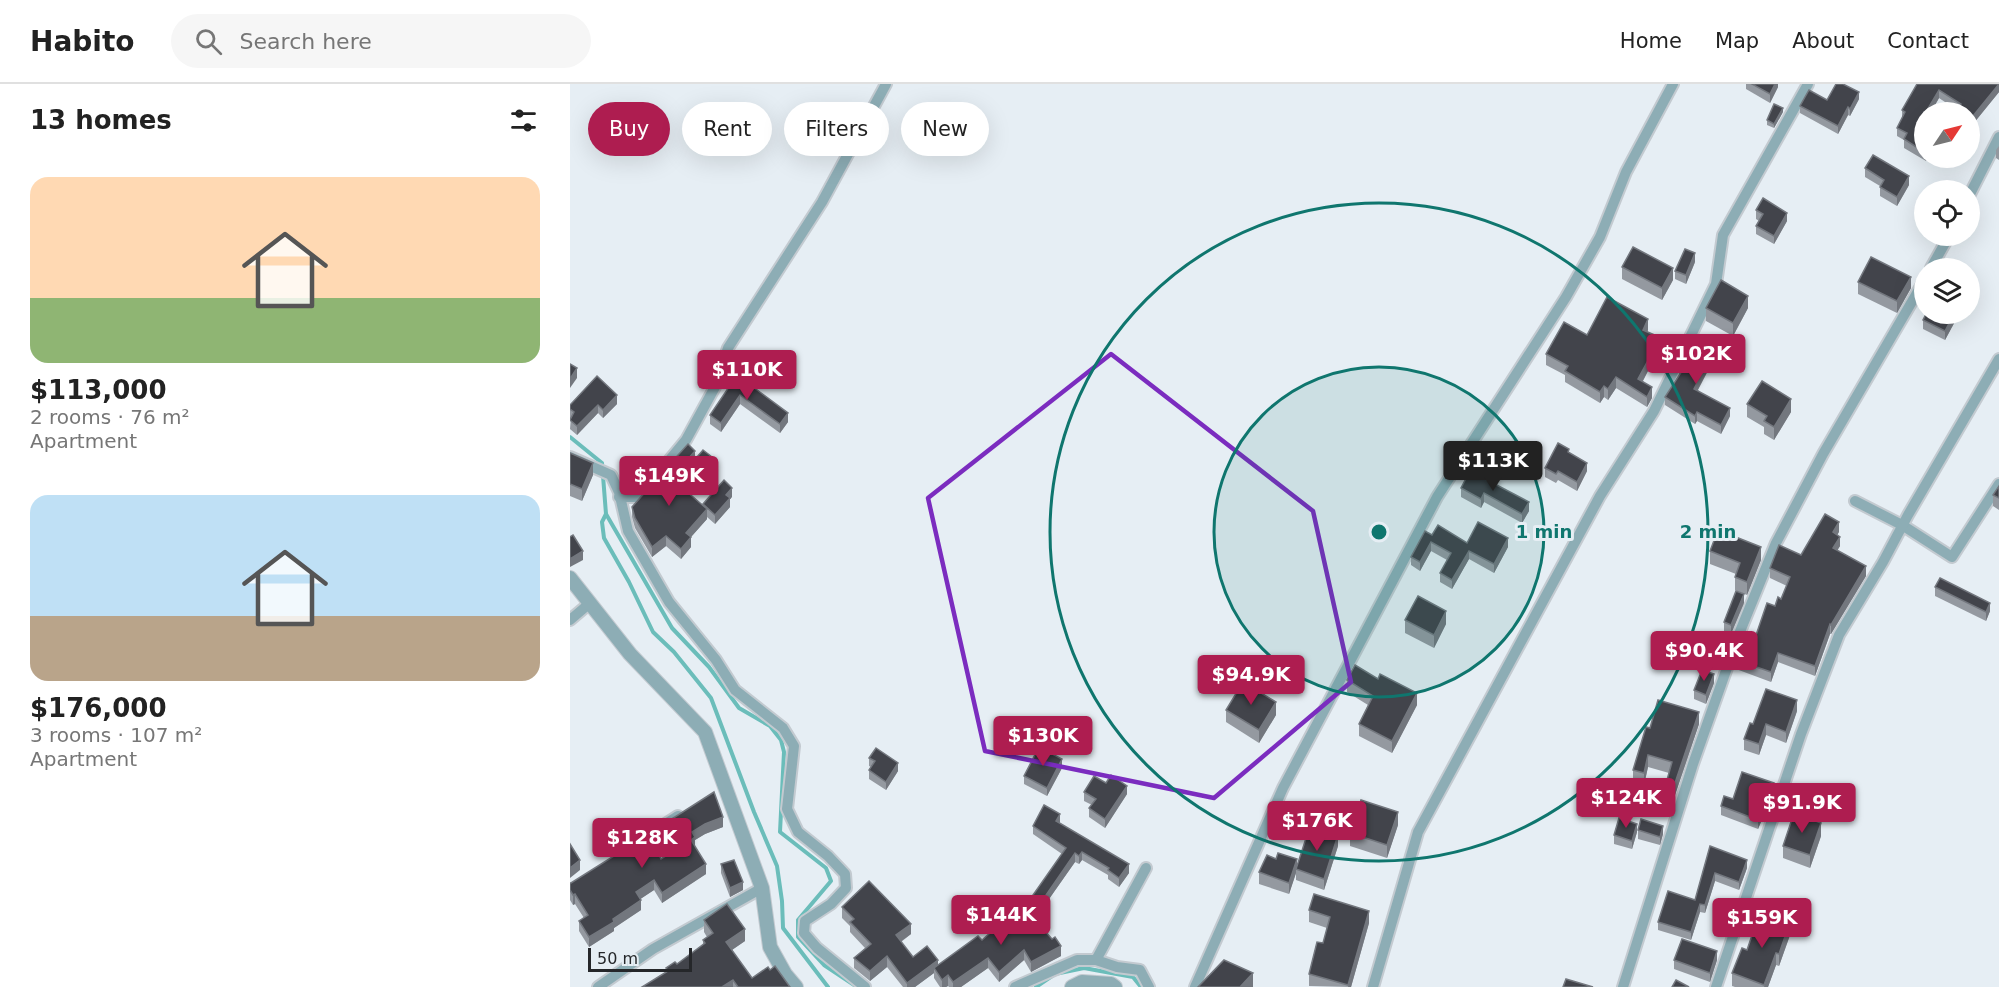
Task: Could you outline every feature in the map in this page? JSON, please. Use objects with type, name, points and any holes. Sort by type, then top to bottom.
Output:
[{"type":"street","points":[[619,497],[639,497],[686,440],[715,387],[728,348],[822,202],[886,84]]},
{"type":"street","points":[[1195,987],[1283,788],[1399,568],[1437,497],[1572,287],[1600,237],[1626,172],[1673,84]]},
{"type":"street","points":[[1373,987],[1418,832],[1600,496],[1654,411],[1716,284],[1723,235],[1808,84]]},
{"type":"street","points":[[1977,180],[1999,137]]},
{"type":"street","points":[[1623,987],[1697,753],[1739,634],[1776,543],[1823,454],[1914,298]]},
{"type":"street","points":[[1716,987],[1801,734],[1839,634],[1883,562],[1902,525],[1999,359]]},
{"type":"street","points":[[570,457],[611,475],[628,531],[669,602],[716,660],[735,690],[783,728],[794,746],[787,809],[798,832],[828,856],[845,874],[846,888],[831,904],[805,921],[804,933],[817,948],[865,987]]},
{"type":"street","points":[[1855,501],[1902,525],[1952,557],[1999,484]]},
{"type":"street","points":[[570,578],[630,654],[705,732],[721,788],[762,888],[770,947],[785,974],[796,987]]},
{"type":"street","points":[[570,620],[590,603]]},
{"type":"street","points":[[628,848],[687,810]]},
{"type":"street","points":[[1096,960],[1146,867]]},
{"type":"street","points":[[598,987],[653,949],[762,888]]},
{"type":"street","points":[[1015,987],[1077,960],[1096,960],[1117,967],[1140,970],[1149,987]]},
{"type":"street","points":[[1072,987],[1082,982],[1111,984],[1115,987]]},
{"type":"highlighted area","points":[[1111,354],[1313,511],[1351,682],[1214,798],[985,751],[928,498]]},
{"type":"building","points":[[1752,84],[1775,84],[1770,94]]},
{"type":"building","points":[[1836,84],[1843,84],[1859,92],[1838,126],[1800,106],[1809,90],[1827,100]]},
{"type":"building","points":[[1917,84],[1999,84],[1980,107],[1980,102],[1958,102],[1939,90],[1932,102],[1914,102],[1914,146],[1904,139],[1907,133],[1897,128],[1905,112],[1902,110]]},
{"type":"building","points":[[1774,104],[1783,108],[1774,124],[1767,120]]},
{"type":"building","points":[[1873,155],[1909,176],[1897,197],[1880,187],[1884,180],[1865,168]]},
{"type":"building","points":[[1763,198],[1787,213],[1774,236],[1756,226],[1763,214],[1756,210]]},
{"type":"building","points":[[1633,247],[1673,268],[1662,288],[1622,267]]},
{"type":"building","points":[[1685,249],[1695,253],[1686,275],[1675,271]]},
{"type":"building","points":[[1871,257],[1911,277],[1897,301],[1858,282]]},
{"type":"building","points":[[1721,280],[1748,296],[1733,323],[1706,308]]},
{"type":"building","points":[[1607,297],[1648,319],[1643,330],[1673,343],[1665,361],[1651,355],[1638,379],[1652,387],[1647,397],[1616,377],[1608,389],[1604,386],[1600,392],[1565,371],[1568,366],[1546,354],[1564,322],[1587,335]]},
{"type":"building","points":[[1931,324],[1949,324],[1945,331]]},
{"type":"building","points":[[1694,337],[1715,348],[1694,389],[1730,408],[1721,425],[1697,412],[1695,416],[1665,397],[1682,371],[1679,369]]},
{"type":"building","points":[[570,364],[577,368],[570,379]]},
{"type":"building","points":[[737,375],[788,413],[780,424],[740,395],[721,423],[710,415]]},
{"type":"building","points":[[597,376],[617,395],[603,410],[598,405],[577,426],[570,420],[574,412],[570,409],[570,405]]},
{"type":"building","points":[[1762,381],[1791,399],[1774,427],[1764,421],[1767,416],[1747,404]]},
{"type":"building","points":[[1558,443],[1587,463],[1577,482],[1558,471],[1556,474],[1545,468]]},
{"type":"building","points":[[688,444],[695,451],[671,478],[707,509],[686,533],[691,537],[681,549],[666,536],[652,547],[635,518],[632,507],[648,489],[663,495],[651,485]]},
{"type":"building","points":[[703,450],[716,460],[704,474],[692,463]]},
{"type":"building","points":[[570,453],[593,463],[582,489],[570,484]]},
{"type":"building","points":[[1470,471],[1529,502],[1522,514],[1484,493],[1481,499],[1461,488]]},
{"type":"building","points":[[724,480],[732,488],[726,495],[730,498],[715,515],[703,504]]},
{"type":"building","points":[[1999,486],[1999,498],[1993,495]]},
{"type":"building","points":[[1825,514],[1839,522],[1833,532],[1840,537],[1833,548],[1866,566],[1830,624],[1815,666],[1778,653],[1771,672],[1736,660],[1744,638],[1754,641],[1767,603],[1775,606],[1778,597],[1781,599],[1790,577],[1770,568],[1779,545],[1801,555]]},
{"type":"building","points":[[1478,522],[1508,538],[1494,564],[1469,551],[1452,580],[1440,573],[1451,553],[1431,542],[1420,562],[1411,557],[1425,531],[1432,535],[1438,525],[1467,543]]},
{"type":"building","points":[[1718,530],[1761,547],[1747,582],[1735,577],[1740,563],[1710,551]]},
{"type":"building","points":[[573,535],[583,551],[570,559],[570,537]]},
{"type":"building","points":[[1940,578],[1990,603],[1986,612],[1935,587]]},
{"type":"building","points":[[1736,591],[1744,594],[1731,625],[1724,622]]},
{"type":"building","points":[[1418,596],[1446,611],[1434,635],[1405,620]]},
{"type":"building","points":[[1355,665],[1378,679],[1380,674],[1417,693],[1392,741],[1359,724],[1373,696],[1347,680]]},
{"type":"building","points":[[1702,670],[1714,674],[1706,695],[1694,690]]},
{"type":"building","points":[[1243,682],[1276,702],[1259,730],[1226,710]]},
{"type":"building","points":[[1766,689],[1797,700],[1786,732],[1766,724],[1759,744],[1744,739],[1750,723],[1753,724]]},
{"type":"building","points":[[1658,700],[1699,712],[1675,783],[1667,780],[1672,762],[1648,755],[1644,773],[1633,770],[1646,727],[1650,728]]},
{"type":"building","points":[[1039,747],[1062,759],[1047,788],[1024,776]]},
{"type":"building","points":[[876,748],[898,763],[886,782],[869,770],[875,761],[869,758]]},
{"type":"building","points":[[1742,772],[1774,783],[1758,820],[1721,806],[1724,796],[1733,799]]},
{"type":"building","points":[[1111,775],[1127,786],[1105,819],[1089,808],[1096,799],[1084,792],[1094,776],[1106,783]]},
{"type":"building","points":[[714,792],[723,817],[692,832],[695,837],[691,840],[706,864],[662,893],[654,880],[636,892],[641,900],[613,919],[614,922],[589,937],[579,921],[588,915],[570,890],[570,883],[644,837],[661,859],[682,846],[667,822]]},
{"type":"building","points":[[1361,800],[1398,812],[1387,845],[1350,833]]},
{"type":"building","points":[[1044,805],[1060,814],[1056,821],[1129,864],[1119,878],[1108,870],[1109,868],[1082,852],[1079,856],[1075,853],[1042,901],[1033,895],[1066,848],[1033,826]]},
{"type":"building","points":[[1794,813],[1821,823],[1810,855],[1783,846]]},
{"type":"building","points":[[1278,814],[1292,820],[1287,829],[1274,823]]},
{"type":"building","points":[[1619,818],[1637,824],[1632,841],[1614,835]]},
{"type":"building","points":[[1641,819],[1663,826],[1660,837],[1638,830]]},
{"type":"building","points":[[1310,826],[1338,835],[1324,879],[1296,869]]},
{"type":"building","points":[[570,844],[580,860],[570,868]]},
{"type":"building","points":[[1710,846],[1747,860],[1739,882],[1715,873],[1705,905],[1700,904],[1691,932],[1658,922],[1668,891],[1695,900]]},
{"type":"building","points":[[1278,853],[1297,859],[1289,883],[1259,872],[1267,855],[1276,859]]},
{"type":"building","points":[[734,860],[743,882],[730,888],[721,864]]},
{"type":"building","points":[[869,881],[911,924],[896,935],[913,957],[927,946],[938,960],[907,983],[887,956],[870,971],[854,958],[871,944],[850,922],[854,919],[842,907]]},
{"type":"building","points":[[1314,894],[1369,911],[1348,985],[1309,974],[1317,942],[1323,943],[1330,917],[1309,910]]},
{"type":"building","points":[[727,904],[745,929],[726,942],[752,978],[768,967],[770,970],[775,966],[790,987],[738,987],[733,980],[722,987],[642,987],[668,971],[666,968],[675,962],[677,964],[705,943],[703,940],[713,933],[704,920]]},
{"type":"building","points":[[1022,905],[1052,939],[1055,937],[1061,946],[1031,962],[1024,950],[999,972],[988,958],[953,982],[948,975],[942,980],[934,968],[978,936],[982,940]]},
{"type":"building","points":[[1760,912],[1790,922],[1779,954],[1776,953],[1764,985],[1732,973],[1742,948],[1747,950]]},
{"type":"building","points":[[1682,939],[1717,951],[1710,973],[1674,960]]},
{"type":"building","points":[[1224,960],[1253,973],[1240,987],[1198,987]]},
{"type":"building","points":[[1566,979],[1593,987],[1563,987]]},
{"type":"building","points":[[1676,980],[1689,987],[1672,987]]},
{"type":"waterway","points":[[570,437],[602,463],[606,514],[672,628],[709,667],[739,708],[770,726],[781,740],[784,752],[780,832],[826,868],[831,881],[798,920],[798,937],[824,965],[857,987]]},
{"type":"waterway","points":[[606,514],[602,522],[604,538],[629,582],[653,632],[674,652],[711,698],[777,866],[783,928],[828,987]]},
{"type":"waterway","points":[[1036,987],[1055,974],[1084,968],[1133,977],[1141,987]]}]
